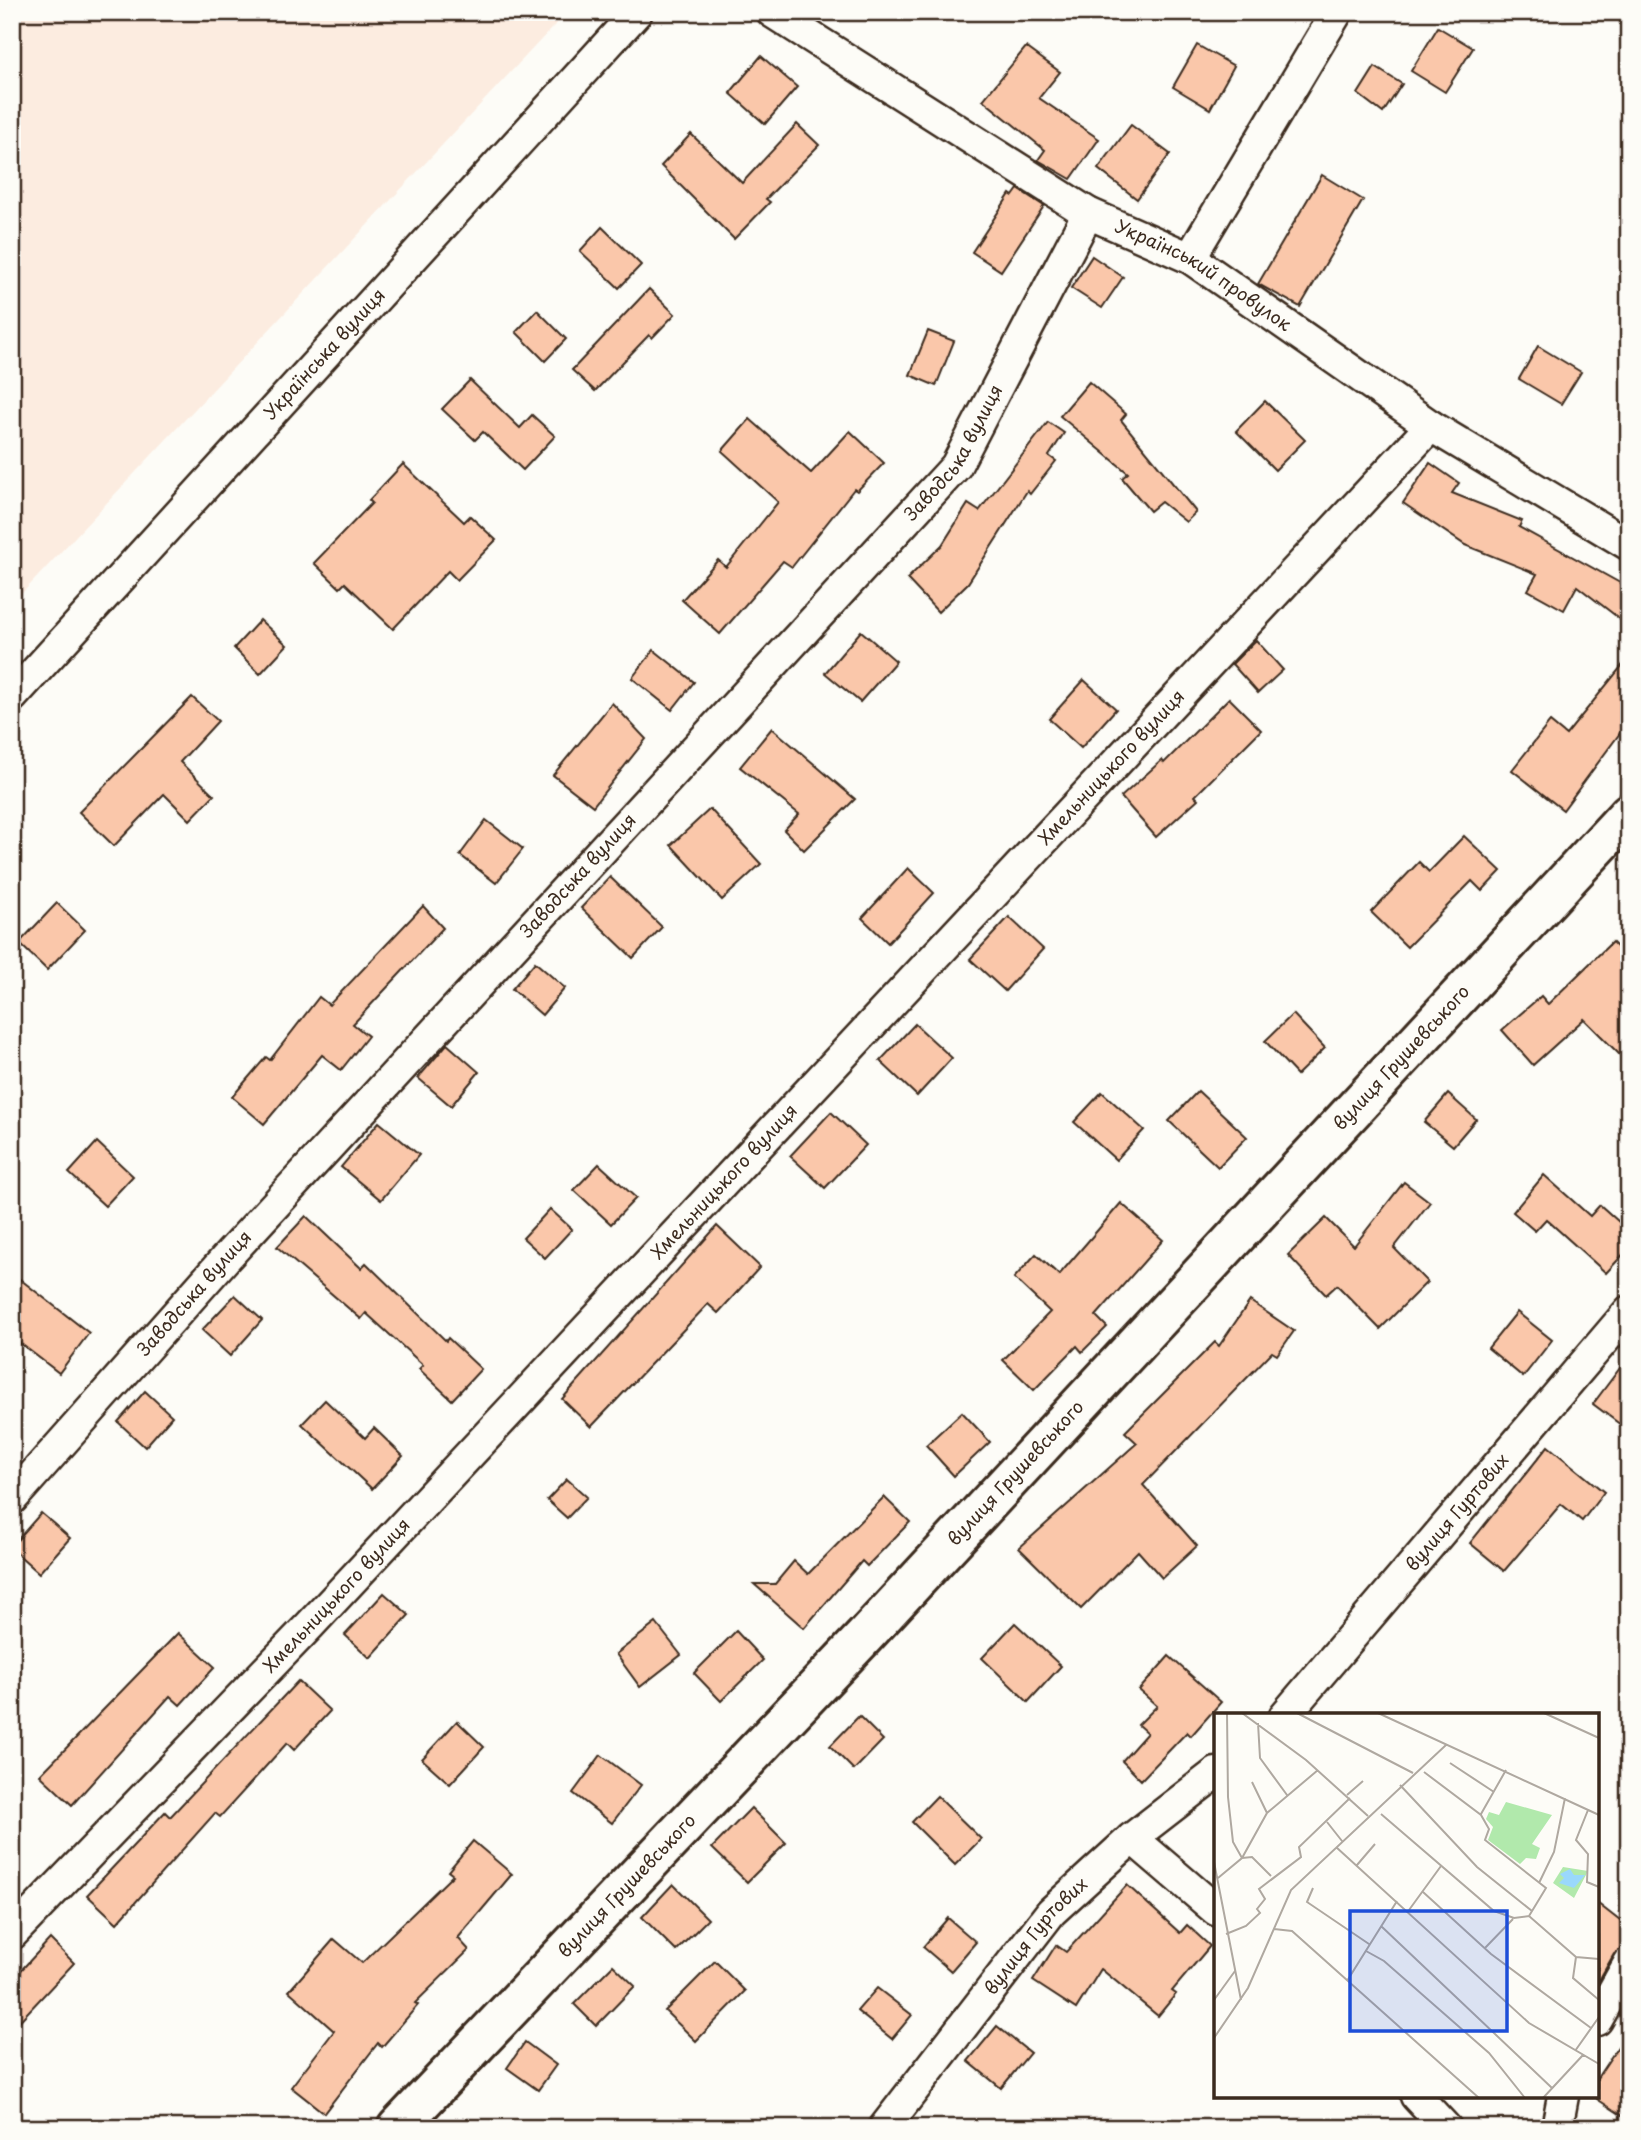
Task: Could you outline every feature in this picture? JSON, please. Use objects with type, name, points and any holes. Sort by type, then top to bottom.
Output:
[{"type":"street","name":"Українська вулиця","points":[[12,697],[638,12]]},
{"type":"street","name":"Український провулок","points":[[772,12],[1088,213],[1189,258],[1431,426],[1629,544]]},
{"type":"street","points":[[1189,258],[1337,12]]},
{"type":"street","name":"Заводська вулиця","points":[[12,1499],[225,1259],[956,466],[1088,213]]},
{"type":"street","name":"Хмельницького вулиця","points":[[12,1934],[310,1625],[1431,426]]},
{"type":"street","name":"вулиця Грушевського","points":[[397,2128],[864,1637],[1629,814]]},
{"type":"street","name":"вулиця Гуртових","points":[[1287,1713],[1629,1311]]},
{"type":"street","name":"вулиця Гуртових","points":[[884,2128],[1051,1912],[1132,1838],[1214,1775]]},
{"type":"street","points":[[1132,1838],[1214,1908]]},
{"type":"street","points":[[1599,2016],[1629,1963]]},
{"type":"street","points":[[1418,2098],[1446,2128]]},
{"type":"street","points":[[1557,2128],[1563,2098]]},
{"type":"shaded area","points":[[12,12],[567,12],[12,604]]},
{"type":"building","points":[[1438,27],[1473,48],[1445,92],[1411,71]]},
{"type":"building","points":[[1197,45],[1234,66],[1210,109],[1173,87]]},
{"type":"building","points":[[1026,47],[1060,72],[1039,98],[1099,139],[1071,179],[1038,160],[1045,150],[983,100]]},
{"type":"building","points":[[761,56],[797,87],[765,124],[730,93]]},
{"type":"building","points":[[1375,67],[1402,84],[1383,113],[1358,94]]},
{"type":"building","points":[[797,124],[819,145],[766,199],[770,202],[734,239],[661,166],[691,134],[742,183]]},
{"type":"building","points":[[1131,125],[1170,154],[1137,199],[1098,169]]},
{"type":"building","points":[[1322,175],[1363,200],[1300,307],[1258,284]]},
{"type":"building","points":[[1018,189],[1044,206],[1001,271],[972,252],[1010,194],[1013,196]]},
{"type":"building","points":[[602,227],[641,265],[619,288],[580,251]]},
{"type":"building","points":[[1092,256],[1123,277],[1102,308],[1071,288]]},
{"type":"building","points":[[649,289],[675,314],[652,338],[649,335],[595,391],[572,370]]},
{"type":"building","points":[[537,310],[566,339],[545,361],[516,332]]},
{"type":"building","points":[[928,331],[954,341],[936,386],[910,375]]},
{"type":"building","points":[[1538,346],[1581,372],[1561,404],[1519,379]]},
{"type":"building","points":[[470,380],[520,428],[532,415],[555,436],[523,470],[483,432],[475,440],[442,409]]},
{"type":"building","points":[[1089,382],[1126,414],[1121,420],[1196,512],[1186,522],[1161,502],[1150,511],[1122,478],[1128,473],[1060,416]]},
{"type":"building","points":[[1265,401],[1305,440],[1275,470],[1236,431]]},
{"type":"building","points":[[750,419],[811,473],[850,431],[884,463],[857,491],[854,489],[792,567],[783,561],[720,634],[682,600],[718,560],[726,567],[778,502],[722,451]]},
{"type":"building","points":[[1048,422],[1064,433],[1049,456],[1056,461],[1030,494],[1027,491],[968,583],[938,612],[907,579],[942,545],[968,504],[979,511]]},
{"type":"building","points":[[1430,463],[1459,483],[1452,493],[1522,521],[1519,527],[1629,588],[1629,626],[1577,586],[1564,610],[1528,590],[1537,574],[1465,545],[1403,503]]},
{"type":"building","points":[[403,464],[464,522],[470,516],[496,540],[457,580],[448,571],[393,629],[345,583],[340,588],[314,563],[372,503],[369,500]]},
{"type":"building","points":[[260,620],[287,645],[260,674],[234,648]]},
{"type":"building","points":[[861,631],[896,661],[860,702],[825,673]]},
{"type":"building","points":[[1256,640],[1283,670],[1258,693],[1232,664]]},
{"type":"building","points":[[654,650],[694,682],[672,710],[632,678]]},
{"type":"building","points":[[1629,657],[1629,721],[1563,810],[1512,770],[1550,722],[1566,735]]},
{"type":"building","points":[[1084,680],[1116,709],[1081,748],[1049,719]]},
{"type":"building","points":[[192,697],[218,721],[180,762],[214,795],[190,820],[164,794],[114,846],[79,812]]},
{"type":"building","points":[[1229,698],[1261,730],[1195,796],[1198,799],[1156,837],[1121,797],[1162,760],[1164,763]]},
{"type":"building","points":[[612,703],[646,739],[593,806],[553,775]]},
{"type":"building","points":[[772,728],[855,799],[804,850],[784,830],[799,814],[740,767]]},
{"type":"building","points":[[710,809],[761,864],[722,900],[671,845]]},
{"type":"building","points":[[486,820],[523,849],[496,883],[460,855]]},
{"type":"building","points":[[1464,836],[1501,871],[1482,891],[1472,881],[1407,947],[1371,912],[1419,862],[1429,872]]},
{"type":"building","points":[[908,868],[934,893],[888,943],[862,918]]},
{"type":"building","points":[[610,877],[662,927],[633,958],[581,908]]},
{"type":"building","points":[[57,903],[85,930],[47,970],[19,943]]},
{"type":"building","points":[[423,906],[443,928],[353,1024],[368,1036],[341,1070],[322,1055],[264,1124],[232,1097],[266,1057],[270,1060],[319,997],[329,1005]]},
{"type":"building","points":[[1009,917],[1043,949],[1005,991],[970,959]]},
{"type":"building","points":[[1612,942],[1629,959],[1629,1064],[1584,1019],[1533,1065],[1502,1030],[1541,996],[1548,1004]]},
{"type":"building","points":[[535,962],[565,988],[542,1015],[512,989]]},
{"type":"building","points":[[1293,1014],[1325,1048],[1297,1075],[1265,1041]]},
{"type":"building","points":[[915,1024],[952,1058],[917,1096],[880,1061]]},
{"type":"building","points":[[447,1044],[479,1072],[451,1106],[418,1078]]},
{"type":"building","points":[[1198,1091],[1247,1137],[1218,1167],[1169,1121]]},
{"type":"building","points":[[1102,1092],[1144,1130],[1116,1160],[1074,1122]]},
{"type":"building","points":[[1448,1094],[1476,1119],[1453,1146],[1424,1122]]},
{"type":"building","points":[[831,1112],[866,1145],[825,1188],[790,1156]]},
{"type":"building","points":[[379,1122],[419,1155],[381,1200],[341,1167]]},
{"type":"building","points":[[97,1142],[133,1176],[105,1206],[69,1173]]},
{"type":"building","points":[[599,1164],[636,1198],[611,1224],[574,1190]]},
{"type":"building","points":[[1544,1175],[1590,1216],[1600,1205],[1629,1231],[1629,1248],[1606,1273],[1546,1219],[1535,1231],[1513,1212]]},
{"type":"building","points":[[1404,1182],[1430,1202],[1394,1248],[1427,1282],[1380,1329],[1337,1285],[1326,1295],[1288,1255],[1326,1218],[1354,1246]]},
{"type":"building","points":[[1121,1203],[1163,1240],[1096,1316],[1107,1327],[1082,1352],[1077,1346],[1034,1390],[1003,1360],[1050,1312],[1014,1278],[1036,1254],[1059,1275]]},
{"type":"building","points":[[550,1209],[572,1229],[545,1258],[523,1238]]},
{"type":"building","points":[[306,1216],[361,1268],[366,1263],[446,1341],[448,1338],[481,1369],[452,1400],[419,1369],[423,1365],[366,1313],[361,1319],[277,1247]]},
{"type":"building","points":[[717,1226],[760,1267],[718,1313],[708,1304],[591,1427],[562,1399]]},
{"type":"building","points":[[12,1273],[89,1333],[59,1373],[12,1337]]},
{"type":"building","points":[[235,1295],[262,1320],[230,1356],[202,1330]]},
{"type":"building","points":[[1250,1301],[1294,1331],[1277,1355],[1272,1352],[1143,1485],[1197,1546],[1162,1578],[1138,1551],[1081,1609],[1019,1548],[1137,1443],[1125,1432],[1215,1342],[1219,1346]]},
{"type":"building","points":[[1517,1312],[1552,1340],[1523,1377],[1488,1348]]},
{"type":"building","points":[[1629,1356],[1629,1431],[1593,1404]]},
{"type":"building","points":[[145,1391],[172,1416],[145,1447],[118,1422]]},
{"type":"building","points":[[325,1400],[365,1438],[374,1428],[403,1456],[372,1489],[302,1424]]},
{"type":"building","points":[[962,1412],[990,1442],[954,1476],[926,1445]]},
{"type":"building","points":[[1548,1446],[1604,1492],[1582,1521],[1561,1504],[1504,1571],[1470,1543]]},
{"type":"building","points":[[567,1479],[587,1497],[567,1518],[547,1500]]},
{"type":"building","points":[[884,1497],[910,1522],[867,1566],[862,1561],[804,1628],[754,1584],[775,1584],[794,1561],[808,1574]]},
{"type":"building","points":[[41,1513],[70,1538],[39,1573],[12,1549],[12,1546]]},
{"type":"building","points":[[384,1593],[409,1615],[370,1658],[345,1635]]},
{"type":"building","points":[[656,1623],[681,1655],[640,1687],[616,1654]]},
{"type":"building","points":[[1015,1623],[1061,1666],[1028,1702],[982,1658]]},
{"type":"building","points":[[736,1631],[763,1660],[721,1701],[694,1673]]},
{"type":"building","points":[[178,1633],[215,1667],[180,1705],[170,1696],[72,1805],[40,1775]]},
{"type":"building","points":[[1169,1656],[1221,1702],[1191,1736],[1187,1732],[1141,1780],[1122,1761],[1147,1733],[1138,1725],[1157,1706],[1139,1690]]},
{"type":"building","points":[[298,1681],[330,1711],[294,1750],[287,1743],[220,1817],[215,1813],[117,1923],[87,1895],[165,1812],[170,1817]]},
{"type":"building","points":[[859,1716],[883,1740],[854,1770],[830,1746]]},
{"type":"building","points":[[457,1721],[484,1747],[450,1784],[422,1759]]},
{"type":"building","points":[[601,1755],[641,1785],[612,1823],[573,1793]]},
{"type":"building","points":[[937,1796],[981,1839],[955,1865],[912,1822]]},
{"type":"building","points":[[751,1808],[786,1843],[747,1882],[712,1848]]},
{"type":"building","points":[[473,1841],[512,1874],[458,1938],[469,1950],[415,2003],[418,2005],[382,2047],[378,2043],[324,2113],[291,2087],[334,2031],[289,1991],[334,1939],[362,1963],[453,1875],[448,1871]]},
{"type":"building","points":[[673,1884],[708,1919],[676,1951],[642,1917]]},
{"type":"building","points":[[1127,1885],[1180,1933],[1187,1925],[1210,1946],[1172,1991],[1176,1994],[1158,2016],[1101,1969],[1076,2009],[1033,1981],[1056,1945],[1066,1952]]},
{"type":"building","points":[[1599,1905],[1629,1928],[1629,1946],[1614,1954],[1599,1980]]},
{"type":"building","points":[[948,1918],[976,1942],[951,1971],[923,1947]]},
{"type":"building","points":[[50,1939],[74,1963],[12,2029],[12,1980]]},
{"type":"building","points":[[715,1961],[745,1991],[696,2041],[665,2011]]},
{"type":"building","points":[[613,1965],[635,1986],[596,2026],[574,2004]]},
{"type":"building","points":[[877,1988],[912,2015],[892,2039],[857,2011]]},
{"type":"building","points":[[997,2026],[1030,2053],[1001,2088],[968,2061]]},
{"type":"building","points":[[1629,2030],[1629,2120],[1597,2099],[1599,2075]]},
{"type":"building","points":[[525,2042],[556,2065],[538,2090],[507,2068]]}]
